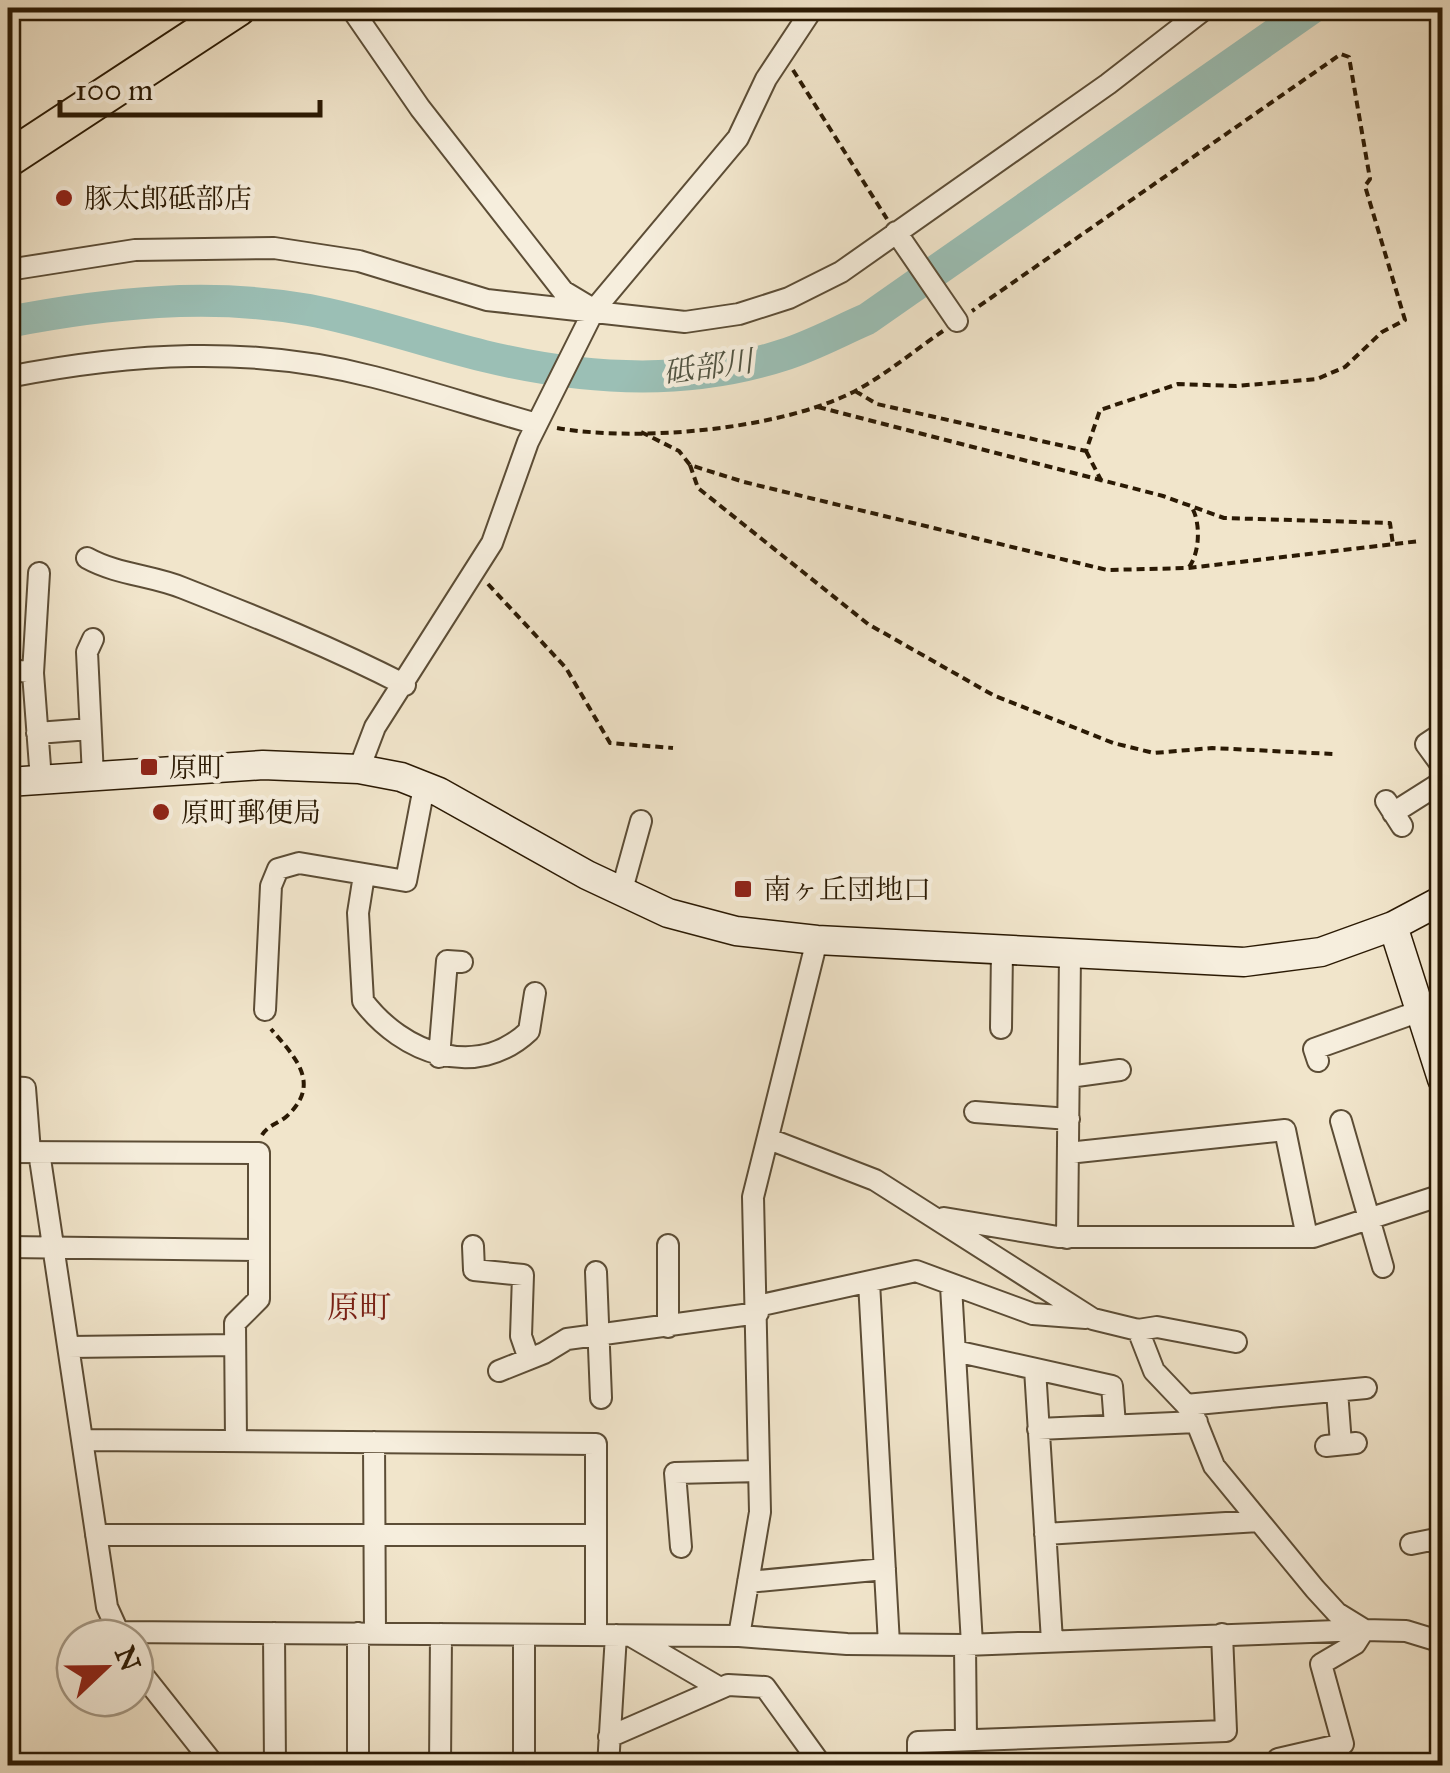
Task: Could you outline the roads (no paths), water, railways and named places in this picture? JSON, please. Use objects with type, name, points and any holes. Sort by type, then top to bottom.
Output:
[{"type":"highway","points":[[8,131],[195,8]]},
{"type":"highway","points":[[8,158],[238,8]]},
{"type":"street","points":[[351,8],[420,108],[564,291],[591,316]]},
{"type":"street","points":[[359,769],[375,727],[485,556],[540,418],[591,316],[738,138],[782,54],[813,8]]},
{"type":"street","points":[[8,270],[136,250],[274,248],[359,261],[487,300],[591,316],[684,322],[739,314],[812,288],[898,236],[1206,8]]},
{"type":"street","points":[[898,236],[955,318]]},
{"type":"street","points":[[8,377],[108,358],[241,356],[375,377],[540,418]]},
{"type":"street","points":[[87,558],[108,570],[156,578],[304,634],[405,685]]},
{"type":"street","points":[[40,572],[33,674],[41,780]]},
{"type":"street","points":[[93,638],[87,652],[93,776]]},
{"type":"street","points":[[8,669],[33,674]]},
{"type":"street","points":[[37,733],[90,729]]},
{"type":"street","points":[[1435,738],[1426,744],[1442,766]]},
{"type":"street","points":[[8,782],[263,765],[359,769],[424,786],[621,893],[703,924],[817,940],[1209,961],[1282,959],[1321,952],[1393,926],[1442,900]]},
{"type":"street","points":[[1394,813],[1442,782]]},
{"type":"street","points":[[265,1010],[272,886],[278,869],[299,864],[406,881],[424,786]]},
{"type":"street","points":[[621,893],[641,820]]},
{"type":"street","points":[[364,876],[358,914],[363,1002],[423,1052],[439,1057],[480,1056],[521,1039],[529,1031],[535,992]]},
{"type":"street","points":[[1393,926],[1442,1079]]},
{"type":"street","points":[[739,1636],[760,1512],[753,1198],[817,940]]},
{"type":"street","points":[[1001,1028],[1002,950]]},
{"type":"street","points":[[1067,1238],[1070,954]]},
{"type":"street","points":[[439,1057],[447,962],[462,962]]},
{"type":"street","points":[[1318,1061],[1314,1049],[1420,1011]]},
{"type":"street","points":[[1069,1077],[1120,1070]]},
{"type":"street","points":[[8,1087],[25,1088],[107,1607],[112,1618]]},
{"type":"street","points":[[974,1112],[1069,1120]]},
{"type":"street","points":[[1341,1122],[1383,1267]]},
{"type":"street","points":[[1068,1153],[1285,1130],[1307,1237]]},
{"type":"street","points":[[768,1139],[875,1180],[1093,1319]]},
{"type":"street","points":[[8,1152],[259,1153],[259,1299],[236,1323],[236,1441]]},
{"type":"street","points":[[932,1216],[1067,1238],[1307,1237],[1442,1196]]},
{"type":"street","points":[[668,1245],[668,1327]]},
{"type":"street","points":[[474,1246],[474,1270],[524,1274],[521,1336],[529,1360]]},
{"type":"street","points":[[8,1247],[259,1250]]},
{"type":"street","points":[[499,1371],[567,1339],[668,1327],[757,1310],[916,1271],[1032,1314],[1093,1319],[1138,1330],[1157,1327],[1236,1342]]},
{"type":"street","points":[[596,1272],[601,1398]]},
{"type":"street","points":[[868,1282],[889,1644]]},
{"type":"street","points":[[951,1286],[969,1645],[966,1740]]},
{"type":"street","points":[[1138,1330],[1154,1371],[1192,1413],[1214,1466],[1338,1613],[1364,1630]]},
{"type":"street","points":[[68,1347],[236,1345]]},
{"type":"street","points":[[955,1351],[1112,1386],[1116,1425]]},
{"type":"street","points":[[1035,1369],[1052,1641]]},
{"type":"street","points":[[1038,1429],[1116,1425],[1366,1388]]},
{"type":"street","points":[[1336,1391],[1341,1444]]},
{"type":"street","points":[[83,1440],[596,1444],[596,1535],[614,1635],[608,1766]]},
{"type":"street","points":[[358,1766],[374,1535],[374,1442]]},
{"type":"street","points":[[680,1548],[675,1472],[759,1470]]},
{"type":"street","points":[[1045,1534],[1259,1521]]},
{"type":"street","points":[[96,1534],[596,1535]]},
{"type":"street","points":[[1411,1544],[1431,1540],[1442,1545]]},
{"type":"street","points":[[748,1582],[885,1569]]},
{"type":"street","points":[[1280,1766],[1278,1759],[1336,1756],[1343,1744],[1321,1664],[1355,1644],[1364,1630]]},
{"type":"street","points":[[155,1635],[739,1636],[969,1645],[1364,1630],[1406,1631],[1442,1642]]},
{"type":"street","points":[[274,1633],[276,1766]]},
{"type":"street","points":[[440,1634],[440,1766]]},
{"type":"street","points":[[918,1766],[918,1742],[1226,1731],[1222,1634]]},
{"type":"street","points":[[524,1635],[524,1766]]},
{"type":"street","points":[[614,1635],[720,1688]]},
{"type":"street","points":[[609,1737],[720,1688],[766,1687],[822,1766]]},
{"type":"street","points":[[155,1690],[215,1766]]},
{"type":"street","points":[[1442,1694],[1442,1756]]},
{"type":"waterway","name":"砥部川","points":[[8,322],[120,305],[234,302],[309,310],[484,356],[597,375],[672,376],[746,365],[794,351],[867,319],[1312,8]]},
{"type":"place","name":"豚太郎砥部店","points":[[64,198]]},
{"type":"place","name":"原町","points":[[149,767]]},
{"type":"place","name":"原町郵便局","points":[[161,812]]},
{"type":"place","name":"南ヶ丘団地口","points":[[743,889]]},
{"type":"district","name":"原町","points":[[359,1307]]}]
